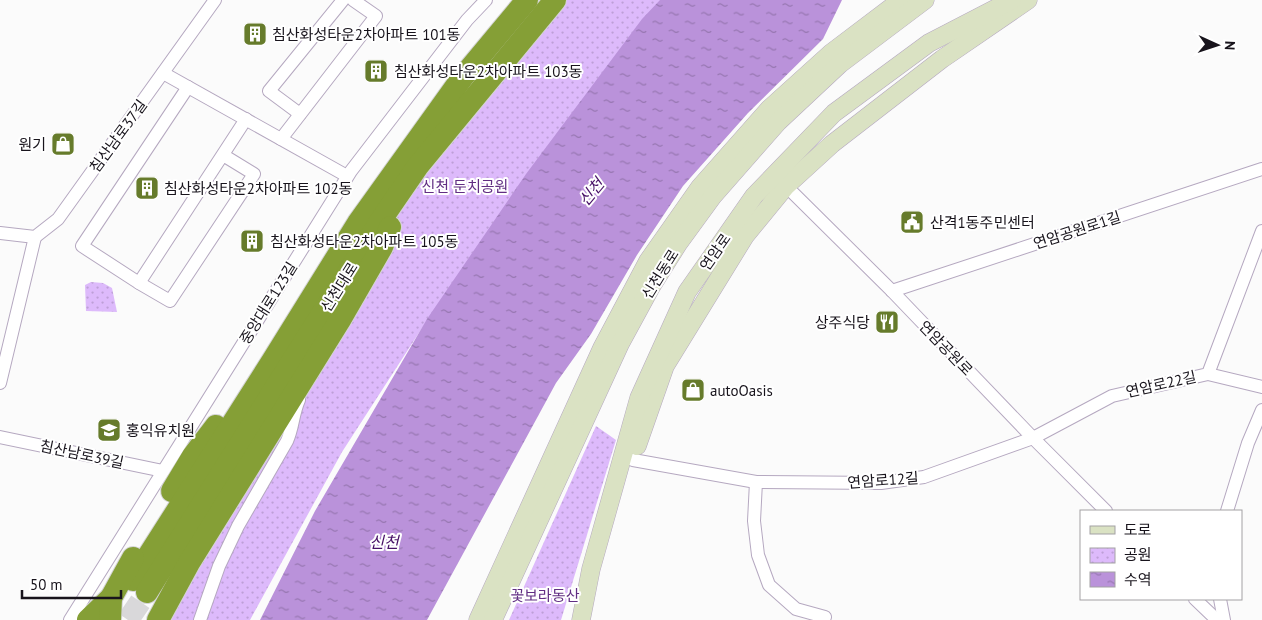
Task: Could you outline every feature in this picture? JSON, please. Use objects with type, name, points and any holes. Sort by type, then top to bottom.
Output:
[{"type":"highway","name":"신천대로","points":[[124,595],[406,183],[539,3]]},
{"type":"highway","name":"신천대로","points":[[124,595],[193,456],[311,300],[358,223],[462,78],[539,3]]},
{"type":"highway","points":[[158,619],[189,563],[340,320],[382,247],[406,183]]},
{"type":"highway","points":[[88,620],[124,595]]},
{"type":"highway","points":[[124,595],[117,610],[128,620]]},
{"type":"main road","name":"신천동로","points":[[478,620],[602,348],[648,261],[700,187],[769,108],[831,53],[901,0]]},
{"type":"main road","name":"신천동로","points":[[493,620],[620,344],[651,287],[678,244],[713,196],[778,122],[840,64],[924,0]]},
{"type":"main road","points":[[1019,3],[1040,0]]},
{"type":"main road","name":"연암로","points":[[588,620],[633,460],[665,366],[745,236],[786,186],[832,144],[942,59],[1019,3]]},
{"type":"main road","name":"연암로","points":[[581,620],[591,569],[639,398],[687,292],[754,196],[834,113],[929,43],[1019,3]]},
{"type":"street","name":"침산남로37길","points":[[35,237],[58,219],[216,0]]},
{"type":"street","points":[[300,114],[269,91],[343,0]]},
{"type":"street","points":[[281,139],[376,16],[353,0]]},
{"type":"street","name":"중앙대로123길","points":[[70,620],[347,176],[467,20],[486,0]]},
{"type":"street","points":[[163,73],[347,176]]},
{"type":"street","points":[[188,87],[82,246],[170,301],[254,174],[222,155]]},
{"type":"street","points":[[139,283],[246,119]]},
{"type":"street","name":"연암공원로1길","points":[[892,291],[1262,169]]},
{"type":"street","name":"연암공원로","points":[[786,186],[892,291],[1105,510]]},
{"type":"street","name":"연암로22길","points":[[1033,438],[1112,396],[1208,374],[1262,231]]},
{"type":"street","points":[[0,233],[35,237],[0,383]]},
{"type":"street","points":[[1208,374],[1262,388]]},
{"type":"street","points":[[200,620],[220,566],[238,526],[287,441],[304,377]]},
{"type":"street","points":[[1227,510],[1248,443],[1262,410]]},
{"type":"street","name":"침산남로39길","points":[[0,437],[163,471]]},
{"type":"street","name":"연암로12길","points":[[633,460],[756,482],[881,483],[924,477],[1033,438]]},
{"type":"street","points":[[756,482],[754,521],[758,555],[769,585],[796,609],[825,617]]},
{"type":"street","points":[[1196,600],[1217,620]]},
{"type":"street","points":[[1220,600],[1224,620]]},
{"type":"green space","name":"신천 둔치공원","points":[[562,0],[670,0],[424,325],[342,452],[250,620],[166,620],[428,159]]},
{"type":"green space","points":[[91,282],[103,283],[112,288],[117,312],[86,311],[85,285]]},
{"type":"green space","name":"꽃보라동산","points":[[596,426],[616,440],[561,620],[509,620]]},
{"type":"water","name":"신천","points":[[660,0],[842,0],[823,39],[748,113],[683,186],[637,255],[591,334],[556,383],[427,620],[260,620],[315,511],[427,319],[526,174],[642,19]]},
{"type":"tunnel","points":[[128,620],[147,592]]},
{"type":"place","name":"침산화성타운2차아파트 101동","points":[[255,34]]},
{"type":"place","name":"침산화성타운2차아파트 103동","points":[[376,71]]},
{"type":"place","name":"원기","points":[[63,144]]},
{"type":"place","name":"침산화성타운2차아파트 102동","points":[[147,188]]},
{"type":"place","name":"산격1동주민센터","points":[[912,222]]},
{"type":"place","name":"침산화성타운2차아파트 105동","points":[[252,241]]},
{"type":"place","name":"상주식당","points":[[887,322]]},
{"type":"place","name":"autoOasis","points":[[693,390]]},
{"type":"place","name":"홍익유치원","points":[[109,430]]}]
